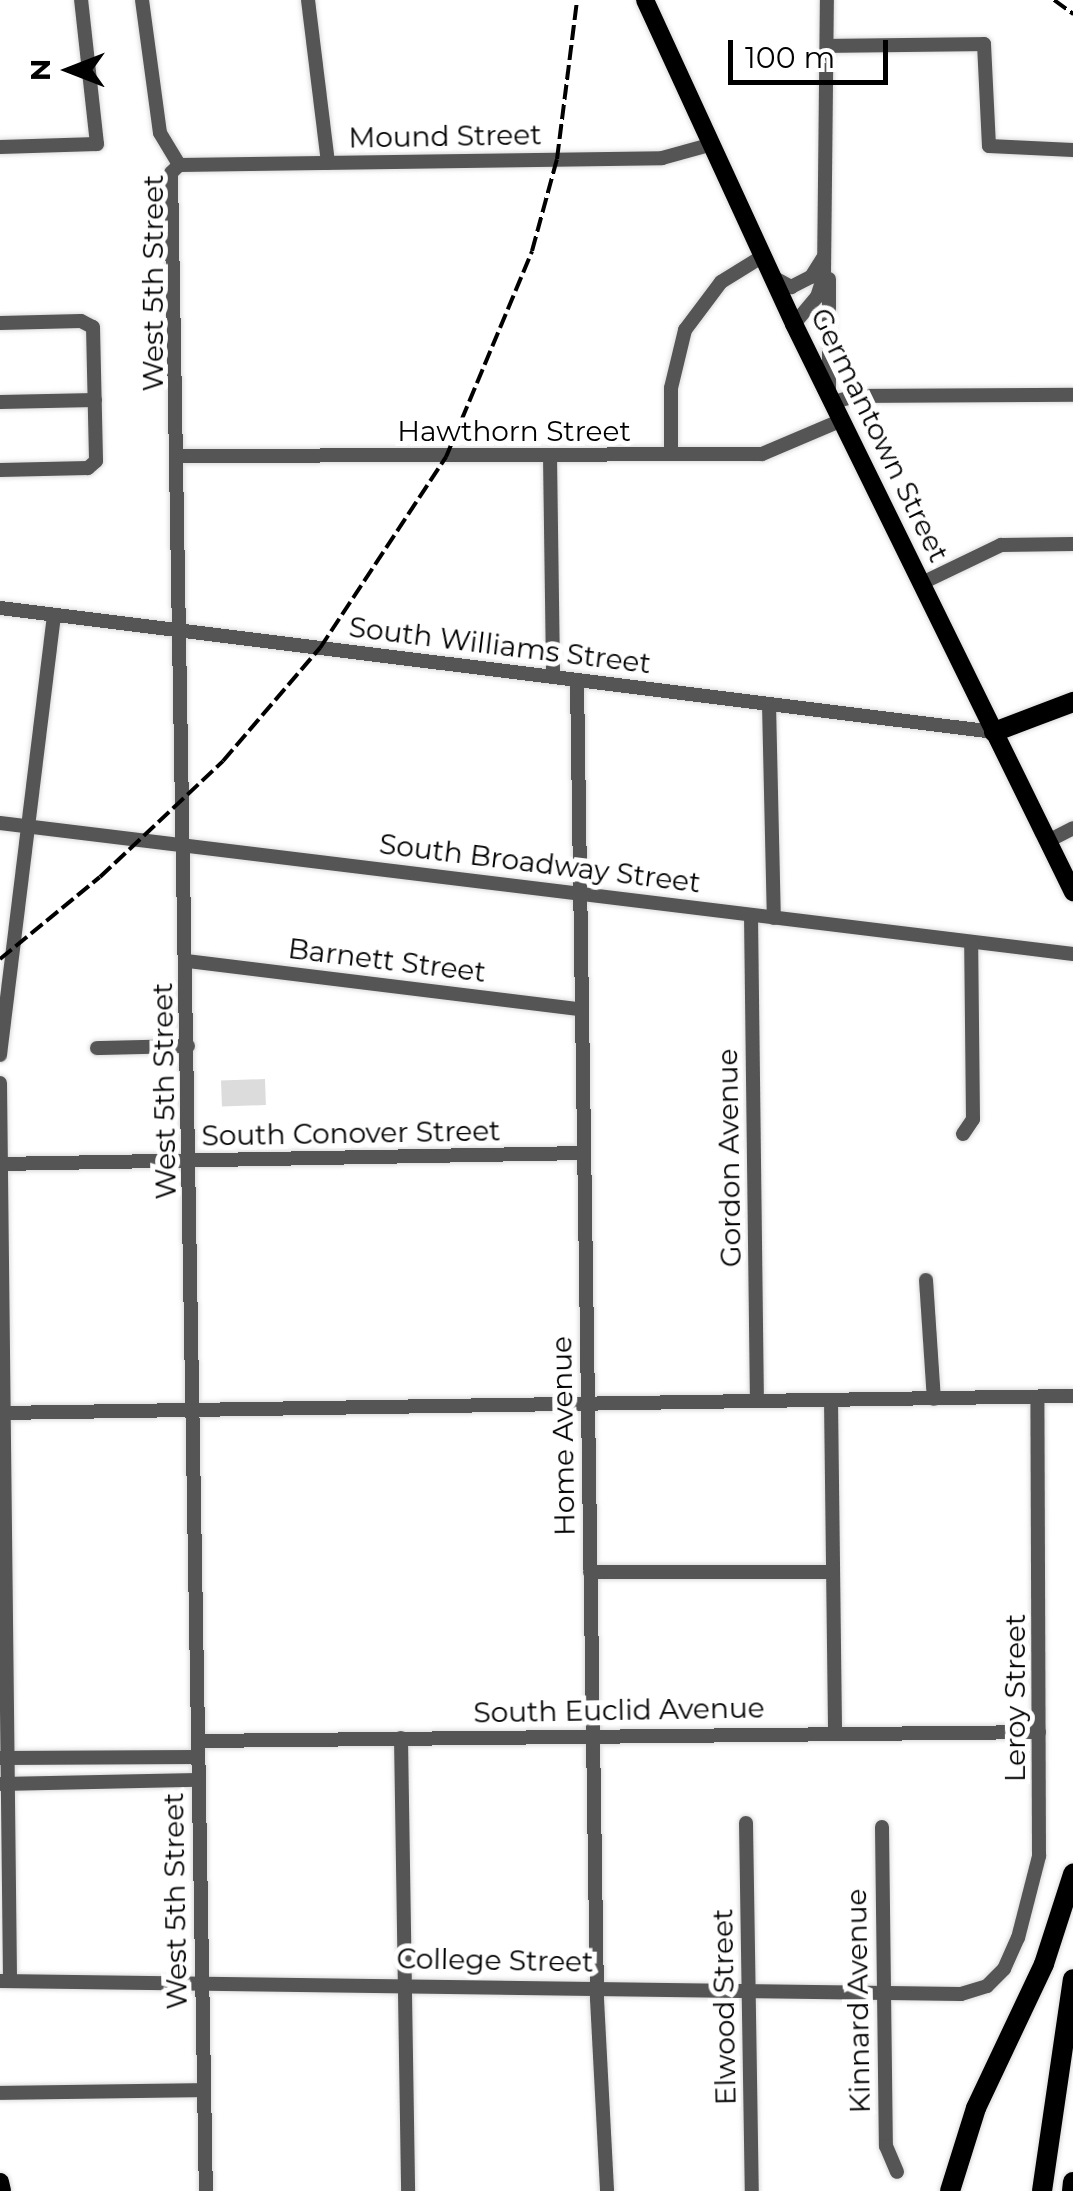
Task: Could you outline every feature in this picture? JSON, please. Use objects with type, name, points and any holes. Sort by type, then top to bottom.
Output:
[{"type":"highway","points":[[994,732],[1073,702]]},
{"type":"highway","points":[[962,2191],[963,2163],[976,2108],[1044,1964],[1073,1874]]},
{"type":"highway","points":[[1042,2191],[1073,1979]]},
{"type":"highway","points":[[950,2191],[963,2163]]},
{"type":"highway","points":[[1072,2191],[1073,2182]]},
{"type":"main road","name":"Germantown Street","points":[[645,0],[794,324],[1073,892]]},
{"type":"main road","points":[[0,2182],[2,2191]]},
{"type":"street","points":[[0,147],[98,140],[81,0]]},
{"type":"street","name":"West 5th Street","points":[[142,0],[160,133],[179,164],[172,173],[183,631],[206,2191]]},
{"type":"street","points":[[308,0],[328,163]]},
{"type":"street","points":[[827,0],[826,240],[835,405]]},
{"type":"street","points":[[827,46],[984,44],[989,146],[1073,150]]},
{"type":"street","name":"Mound Street","points":[[179,164],[662,158],[709,145]]},
{"type":"street","points":[[773,277],[791,287],[806,281],[826,240]]},
{"type":"street","points":[[794,324],[822,287],[826,240]]},
{"type":"street","points":[[672,454],[670,388],[685,330],[720,282],[763,256]]},
{"type":"street","points":[[0,323],[90,324],[95,400],[93,466],[0,470]]},
{"type":"street","name":"Hawthorn Street","points":[[179,456],[550,456],[777,451],[835,405],[856,396],[1073,395]]},
{"type":"street","points":[[0,402],[95,400]]},
{"type":"street","points":[[550,456],[554,677]]},
{"type":"street","points":[[922,582],[1000,546],[1073,544]]},
{"type":"street","name":"South Williams Street","points":[[0,608],[994,732]]},
{"type":"street","points":[[0,1055],[6,937],[27,826],[54,616]]},
{"type":"street","name":"Home Avenue","points":[[577,680],[596,1987],[600,2146],[607,2191]]},
{"type":"street","points":[[769,704],[774,918]]},
{"type":"street","name":"South Broadway Street","points":[[0,823],[1073,954]]},
{"type":"street","points":[[1048,842],[1073,828]]},
{"type":"street","name":"Gordon Avenue","points":[[751,915],[758,1401]]},
{"type":"street","points":[[964,1134],[972,1119],[971,942]]},
{"type":"street","name":"Barnett Street","points":[[187,961],[580,1009]]},
{"type":"street","points":[[97,1048],[188,1046]]},
{"type":"street","points":[[0,1082],[5,1980]]},
{"type":"street","name":"South Conover Street","points":[[1,1164],[584,1153]]},
{"type":"street","points":[[926,1280],[934,1399]]},
{"type":"street","points":[[3,1414],[1073,1396]]},
{"type":"street","name":"Leroy Street","points":[[986,1986],[1004,1969],[1035,1882],[1040,1732],[1037,1397]]},
{"type":"street","points":[[831,1400],[834,1732]]},
{"type":"street","points":[[590,1572],[833,1572]]},
{"type":"street","name":"South Euclid Avenue","points":[[4,1758],[401,1738],[1040,1732]]},
{"type":"street","points":[[401,1738],[408,2191]]},
{"type":"street","points":[[4,1784],[198,1780]]},
{"type":"street","name":"Elwood Street","points":[[746,1823],[752,2191]]},
{"type":"street","name":"Kinnard Avenue","points":[[882,1827],[886,2146],[897,2172]]},
{"type":"street","name":"College Street","points":[[5,1980],[962,1994],[986,1986]]},
{"type":"street","points":[[0,2094],[204,2090]]},
{"type":"shaded area","points":[[265,1079],[266,1105],[222,1107],[221,1081]]},
{"type":"railway","points":[[0,959],[100,877],[223,761],[320,648],[446,457],[532,251],[557,159],[577,0]]},
{"type":"railway","points":[[1054,0],[1073,14]]}]
